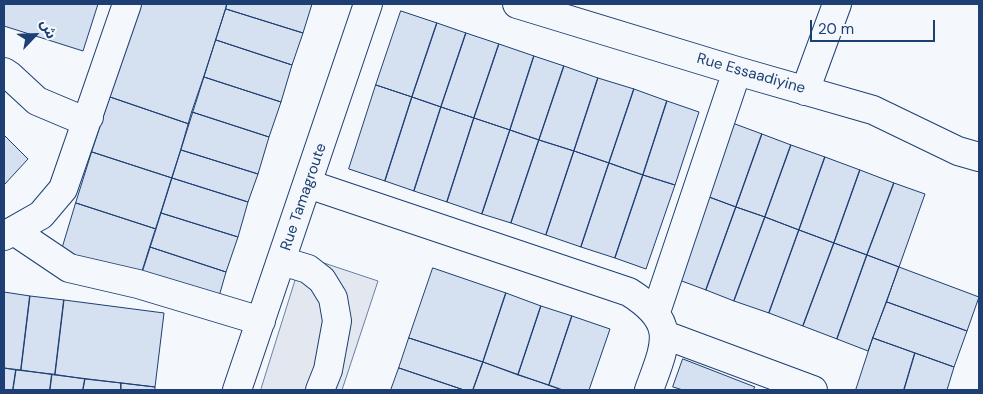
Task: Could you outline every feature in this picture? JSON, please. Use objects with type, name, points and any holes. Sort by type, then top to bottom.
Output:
[{"type":"street","points":[[9,233],[41,215],[63,189],[127,4]]},
{"type":"street","name":"Rue Tamagroute","points":[[237,390],[368,4]]},
{"type":"street","name":"Rue Essaadiyine","points":[[517,4],[873,110],[958,151],[979,157]]},
{"type":"street","points":[[805,90],[837,4]]},
{"type":"street","points":[[648,390],[660,359],[660,323],[737,71]]},
{"type":"street","points":[[4,72],[37,101],[74,117],[89,117]]},
{"type":"street","points":[[308,184],[629,292],[646,303],[660,323],[813,390]]},
{"type":"street","points":[[9,233],[69,268],[138,284],[261,321]]},
{"type":"street","points":[[282,261],[308,269],[322,280],[333,298],[337,320],[328,370],[320,390]]},
{"type":"shaded area","points":[[303,256],[378,281],[342,390],[261,390]]},
{"type":"building","points":[[4,4],[98,4],[83,51],[4,26]]},
{"type":"building","points":[[139,4],[227,4],[189,124],[110,97]]},
{"type":"building","points":[[227,4],[312,4],[303,33],[226,9]]},
{"type":"building","points":[[226,9],[303,33],[292,65],[216,40]]},
{"type":"building","points":[[401,11],[437,23],[412,97],[376,85]]},
{"type":"building","points":[[437,23],[466,33],[441,107],[412,97]]},
{"type":"building","points":[[466,33],[499,44],[474,118],[441,107]]},
{"type":"building","points":[[216,40],[292,65],[281,102],[204,77]]},
{"type":"building","points":[[499,44],[534,56],[510,130],[474,118]]},
{"type":"building","points":[[534,56],[564,66],[539,140],[510,130]]},
{"type":"building","points":[[564,66],[598,78],[574,151],[539,140]]},
{"type":"building","points":[[204,77],[281,102],[269,137],[192,112]]},
{"type":"building","points":[[598,78],[634,89],[609,163],[574,151]]},
{"type":"building","points":[[376,85],[412,97],[385,181],[349,169]]},
{"type":"building","points":[[634,89],[667,101],[643,175],[609,163]]},
{"type":"building","points":[[110,97],[189,124],[172,178],[92,152]]},
{"type":"building","points":[[412,97],[441,107],[414,191],[385,181]]},
{"type":"building","points":[[667,101],[699,112],[675,185],[643,175]]},
{"type":"building","points":[[441,107],[474,118],[447,202],[414,191]]},
{"type":"building","points":[[192,112],[269,137],[258,174],[181,150]]},
{"type":"building","points":[[474,118],[510,130],[482,214],[447,202]]},
{"type":"building","points":[[727,121],[762,134],[736,207],[701,194]]},
{"type":"building","points":[[510,130],[539,140],[511,223],[482,214]]},
{"type":"building","points":[[762,134],[791,145],[765,217],[736,207]]},
{"type":"building","points":[[4,135],[28,159],[4,185]]},
{"type":"building","points":[[539,140],[574,151],[546,235],[511,223]]},
{"type":"building","points":[[791,145],[825,157],[799,230],[765,217]]},
{"type":"building","points":[[181,150],[258,174],[248,202],[172,178]]},
{"type":"building","points":[[574,151],[609,163],[581,247],[546,235]]},
{"type":"building","points":[[92,152],[172,178],[156,229],[76,203]]},
{"type":"building","points":[[825,157],[860,170],[834,243],[799,230]]},
{"type":"building","points":[[609,163],[643,175],[615,258],[581,247]]},
{"type":"building","points":[[860,170],[894,183],[867,255],[834,243]]},
{"type":"building","points":[[643,175],[675,185],[646,269],[615,258]]},
{"type":"building","points":[[172,178],[248,202],[238,237],[161,213]]},
{"type":"building","points":[[894,183],[925,194],[899,267],[867,255]]},
{"type":"building","points":[[701,194],[736,207],[706,290],[671,277]]},
{"type":"building","points":[[76,203],[156,229],[139,282],[60,256]]},
{"type":"building","points":[[736,207],[765,217],[734,301],[706,290]]},
{"type":"building","points":[[161,213],[238,237],[226,272],[150,247]]},
{"type":"building","points":[[765,217],[799,230],[769,313],[734,301]]},
{"type":"building","points":[[799,230],[834,243],[803,326],[769,313]]},
{"type":"building","points":[[834,243],[867,255],[837,339],[803,326]]},
{"type":"building","points":[[150,247],[226,272],[216,307],[139,282]]},
{"type":"building","points":[[867,255],[899,267],[868,351],[837,339]]},
{"type":"building","points":[[899,267],[979,297],[967,331],[887,302]]},
{"type":"building","points":[[433,268],[506,293],[483,362],[409,338]]},
{"type":"building","points":[[4,292],[30,296],[21,370],[4,368]]},
{"type":"building","points":[[506,293],[541,306],[518,375],[483,362]]},
{"type":"building","points":[[30,296],[64,300],[55,375],[21,370]]},
{"type":"building","points":[[64,300],[164,313],[155,387],[55,375]]},
{"type":"building","points":[[887,302],[967,331],[954,367],[873,338]]},
{"type":"building","points":[[541,306],[572,316],[549,385],[518,375]]},
{"type":"building","points":[[572,316],[610,329],[589,390],[563,390],[549,385]]},
{"type":"building","points":[[409,338],[483,362],[473,390],[464,390],[399,368]]},
{"type":"building","points":[[873,338],[915,353],[904,390],[856,390]]},
{"type":"building","points":[[915,353],[954,367],[947,390],[904,390]]},
{"type":"building","points":[[683,359],[755,387],[753,390],[683,390],[673,387]]},
{"type":"building","points":[[483,362],[559,389],[473,390]]},
{"type":"building","points":[[4,368],[16,370],[13,390],[4,390]]},
{"type":"building","points":[[399,368],[464,390],[391,390]]},
{"type":"building","points":[[16,370],[52,374],[50,390],[13,390]]},
{"type":"building","points":[[52,374],[85,379],[83,390],[50,390]]},
{"type":"building","points":[[85,379],[121,383],[121,390],[83,390]]},
{"type":"building","points":[[121,383],[155,387],[155,390],[121,390]]}]
